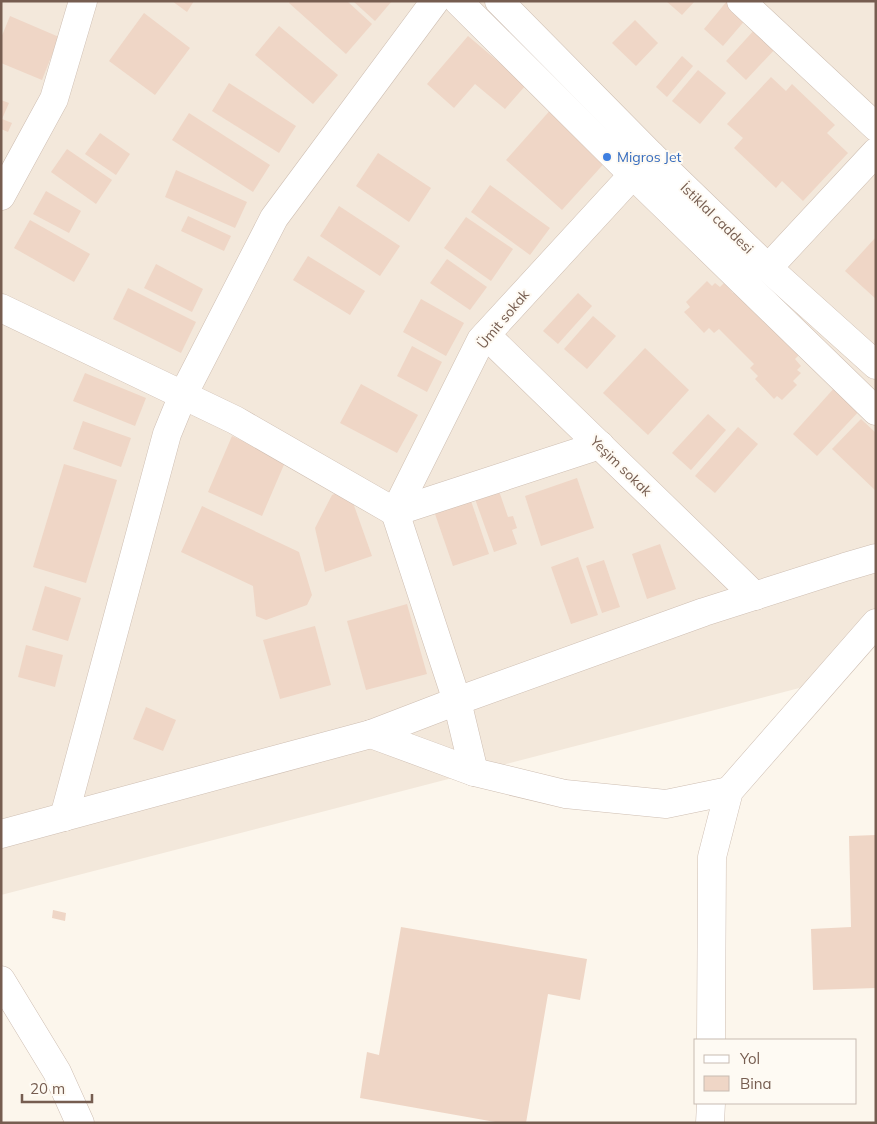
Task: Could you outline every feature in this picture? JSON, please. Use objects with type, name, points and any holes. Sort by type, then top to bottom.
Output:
[{"type":"street","points":[[1,196],[54,99],[83,1]]},
{"type":"street","points":[[64,817],[167,434],[183,394],[274,218],[435,1]]},
{"type":"street","points":[[458,1],[632,174],[876,411]]},
{"type":"street","name":"İstiklal caddesi","points":[[499,1],[651,155],[768,268],[876,365]]},
{"type":"street","points":[[741,1],[876,127]]},
{"type":"street","points":[[768,268],[876,152]]},
{"type":"street","name":"Ümit sokak","points":[[395,512],[481,340],[651,155]]},
{"type":"street","points":[[1,308],[235,420],[395,512],[457,701],[474,772]]},
{"type":"street","name":"Yeşim sokak","points":[[486,335],[755,596]]},
{"type":"street","points":[[395,512],[600,445]]},
{"type":"street","points":[[1,834],[371,734],[704,612],[845,566],[876,558]]},
{"type":"street","points":[[845,566],[876,565]]},
{"type":"street","points":[[711,1039],[712,857],[729,791],[876,623]]},
{"type":"street","points":[[371,734],[474,772],[566,794],[666,804],[729,791]]},
{"type":"street","points":[[1,980],[57,1072],[80,1123]]},
{"type":"street","points":[[710,1104],[710,1123]]},
{"type":"shaded area","points":[[1,1],[876,1],[876,616],[807,686],[1,895]]},
{"type":"building","points":[[172,1],[194,1],[187,12]]},
{"type":"building","points":[[290,1],[347,1],[372,24],[346,54],[289,3]]},
{"type":"building","points":[[353,1],[392,1],[375,21]]},
{"type":"building","points":[[666,1],[695,1],[682,15]]},
{"type":"building","points":[[727,1],[747,18],[723,46],[704,29]]},
{"type":"building","points":[[144,13],[190,48],[155,95],[109,61]]},
{"type":"building","points":[[10,16],[59,37],[42,80],[1,63],[1,38]]},
{"type":"building","points":[[635,20],[658,43],[636,66],[612,43]]},
{"type":"building","points":[[279,26],[338,75],[313,104],[255,55]]},
{"type":"building","points":[[756,28],[777,47],[746,80],[726,61]]},
{"type":"building","points":[[468,36],[526,85],[505,109],[475,84],[454,108],[427,84]]},
{"type":"building","points":[[682,56],[693,66],[667,97],[656,87]]},
{"type":"building","points":[[698,70],[726,93],[700,124],[672,101]]},
{"type":"building","points":[[771,77],[786,91],[792,84],[835,125],[827,133],[848,153],[803,201],[782,181],[776,188],[734,148],[743,138],[727,124]]},
{"type":"building","points":[[229,83],[296,126],[279,153],[212,111]]},
{"type":"building","points":[[1,100],[9,103],[2,119],[12,123],[8,132],[1,129]]},
{"type":"building","points":[[553,107],[609,158],[562,210],[506,160]]},
{"type":"building","points":[[189,113],[270,165],[253,192],[172,140]]},
{"type":"building","points":[[100,133],[130,154],[116,175],[85,154]]},
{"type":"building","points":[[67,149],[112,180],[96,204],[51,172]]},
{"type":"building","points":[[378,153],[431,188],[409,222],[356,186]]},
{"type":"building","points":[[176,170],[247,202],[235,228],[165,197]]},
{"type":"building","points":[[490,185],[550,228],[530,255],[471,212]]},
{"type":"building","points":[[46,191],[81,211],[69,233],[33,214]]},
{"type":"building","points":[[339,206],[400,246],[380,276],[320,236]]},
{"type":"building","points":[[188,216],[231,236],[224,251],[181,231]]},
{"type":"building","points":[[466,217],[513,249],[491,281],[444,248]]},
{"type":"building","points":[[30,220],[90,254],[74,282],[14,248]]},
{"type":"building","points":[[876,237],[876,299],[845,271]]},
{"type":"building","points":[[308,256],[365,291],[350,315],[293,280]]},
{"type":"building","points":[[447,259],[487,287],[470,310],[430,283]]},
{"type":"building","points":[[156,264],[203,289],[192,312],[144,288]]},
{"type":"building","points":[[707,281],[712,286],[715,283],[720,287],[724,283],[733,293],[736,290],[799,355],[795,359],[801,366],[797,370],[801,373],[793,381],[797,385],[782,400],[777,396],[774,399],[755,379],[758,376],[750,368],[754,364],[719,329],[714,333],[709,328],[704,333],[684,312],[690,307],[686,302]]},
{"type":"building","points":[[128,288],[196,322],[181,353],[113,319]]},
{"type":"building","points":[[578,293],[592,306],[558,344],[543,331]]},
{"type":"building","points":[[421,299],[464,323],[446,356],[403,332]]},
{"type":"building","points":[[593,316],[616,336],[587,369],[564,349]]},
{"type":"building","points":[[412,346],[442,362],[427,392],[397,376]]},
{"type":"building","points":[[645,348],[689,390],[648,435],[603,393]]},
{"type":"building","points":[[85,373],[146,398],[135,426],[73,401]]},
{"type":"building","points":[[361,384],[418,415],[397,453],[340,423]]},
{"type":"building","points":[[836,386],[861,409],[817,456],[793,434]]},
{"type":"building","points":[[708,414],[726,430],[691,470],[672,453]]},
{"type":"building","points":[[861,419],[876,433],[876,491],[832,449]]},
{"type":"building","points":[[83,421],[131,438],[121,467],[73,449]]},
{"type":"building","points":[[738,427],[758,444],[715,493],[695,476]]},
{"type":"building","points":[[232,436],[286,460],[262,516],[208,492]]},
{"type":"building","points":[[64,464],[117,480],[86,583],[33,567]]},
{"type":"building","points":[[577,478],[594,528],[541,546],[525,496]]},
{"type":"building","points":[[342,491],[351,497],[372,556],[325,572],[315,528],[332,495]]},
{"type":"building","points":[[499,491],[508,517],[513,516],[517,528],[512,530],[517,544],[494,552],[475,499]]},
{"type":"building","points":[[471,501],[489,554],[453,566],[435,514]]},
{"type":"building","points":[[202,506],[299,552],[312,595],[307,605],[266,620],[256,616],[253,586],[181,552]]},
{"type":"building","points":[[660,544],[676,589],[647,599],[632,554]]},
{"type":"building","points":[[578,557],[598,615],[571,624],[551,567]]},
{"type":"building","points":[[604,560],[620,607],[602,613],[586,566]]},
{"type":"building","points":[[45,586],[81,598],[68,641],[32,630]]},
{"type":"building","points":[[407,604],[427,674],[366,690],[347,621]]},
{"type":"building","points":[[315,626],[331,685],[280,699],[263,640]]},
{"type":"building","points":[[26,645],[63,655],[55,687],[18,677]]},
{"type":"building","points":[[146,707],[176,720],[163,751],[133,739]]},
{"type":"building","points":[[876,835],[876,988],[813,990],[811,929],[851,927],[849,836]]},
{"type":"building","points":[[53,910],[66,913],[65,921],[52,918]]},
{"type":"building","points":[[401,927],[587,959],[580,1000],[548,994],[526,1123],[501,1123],[360,1098],[367,1052],[379,1055]]},
{"type":"place","name":"Migros Jet","points":[[607,157]]}]
